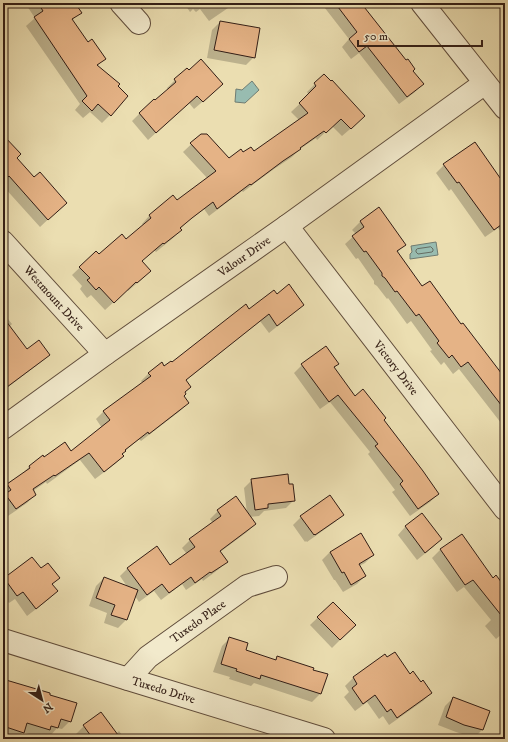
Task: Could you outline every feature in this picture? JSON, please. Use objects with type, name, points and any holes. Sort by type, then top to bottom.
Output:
[{"type":"street","points":[[121,3],[139,22]]},
{"type":"street","points":[[422,3],[505,108]]},
{"type":"street","name":"Valour Drive","points":[[3,428],[485,84]]},
{"type":"street","name":"Victory Drive","points":[[287,226],[505,509]]},
{"type":"street","name":"Westmount Drive","points":[[3,242],[105,354]]},
{"type":"street","name":"Tuxedo Place","points":[[128,679],[148,657],[247,586],[276,577]]},
{"type":"street","name":"Tuxedo Drive","points":[[3,640],[324,739]]},
{"type":"water","points":[[252,81],[259,90],[245,103],[235,102],[236,89],[242,90]]},
{"type":"water","points":[[436,242],[438,255],[410,259],[410,254],[412,252],[411,246]]},
{"type":"building","points":[[38,3],[75,3],[82,13],[72,19],[88,42],[92,39],[106,59],[97,65],[120,84],[118,86],[128,96],[111,116],[98,104],[92,111],[82,101],[87,96],[34,17],[43,11]]},
{"type":"building","points":[[335,3],[361,3],[406,60],[408,59],[415,69],[413,71],[424,84],[407,97],[367,46],[359,52],[349,39],[357,32]]},
{"type":"building","points":[[220,21],[260,28],[255,58],[214,50]]},
{"type":"building","points":[[201,59],[223,84],[203,102],[197,96],[156,133],[139,113],[176,82],[174,79],[187,68],[189,70]]},
{"type":"building","points":[[324,74],[331,81],[332,80],[365,116],[351,129],[341,119],[326,133],[324,131],[217,209],[213,202],[180,228],[182,230],[164,244],[163,243],[142,261],[151,271],[137,283],[136,282],[114,303],[99,287],[96,290],[87,280],[90,278],[79,267],[96,251],[99,254],[122,234],[126,239],[151,218],[149,215],[173,195],[177,200],[216,171],[190,143],[201,134],[207,134],[229,158],[241,149],[243,152],[251,147],[254,151],[308,113],[299,103],[316,86],[314,83]]},
{"type":"building","points":[[3,135],[21,154],[17,158],[34,177],[40,172],[67,203],[48,220],[9,176],[3,182]]},
{"type":"building","points":[[475,142],[505,185],[505,222],[494,230],[459,182],[457,183],[443,164]]},
{"type":"building","points":[[379,207],[406,245],[397,251],[422,286],[430,281],[461,324],[463,323],[505,378],[505,410],[468,362],[461,367],[452,355],[449,358],[437,343],[439,341],[419,314],[416,316],[397,291],[395,292],[382,276],[382,273],[366,251],[364,252],[352,236],[364,227],[360,221]]},
{"type":"building","points":[[289,284],[304,305],[277,326],[269,314],[186,380],[191,387],[185,392],[186,394],[184,396],[189,403],[149,434],[148,432],[125,450],[126,451],[122,454],[124,456],[104,472],[89,453],[33,489],[36,495],[16,509],[5,494],[11,490],[7,484],[30,468],[29,466],[43,455],[44,457],[65,442],[71,451],[110,420],[103,411],[151,376],[148,373],[162,362],[164,366],[171,361],[172,362],[246,304],[249,309],[274,290],[277,294]]},
{"type":"building","points":[[3,317],[27,349],[39,340],[50,355],[3,390]]},
{"type":"building","points":[[326,346],[339,364],[334,367],[355,396],[363,389],[386,418],[384,420],[439,494],[418,509],[400,484],[403,481],[375,446],[378,444],[338,395],[329,402],[301,364]]},
{"type":"building","points":[[288,474],[289,484],[293,484],[295,501],[268,504],[268,508],[255,510],[251,479]]},
{"type":"building","points":[[330,495],[344,515],[314,535],[300,516]]},
{"type":"building","points":[[236,496],[256,524],[220,551],[228,562],[211,573],[210,572],[195,583],[191,577],[169,593],[162,584],[147,595],[127,568],[157,546],[170,565],[195,547],[189,539],[221,516],[217,510]]},
{"type":"building","points":[[422,513],[442,539],[425,553],[405,526]]},
{"type":"building","points":[[361,533],[374,555],[359,564],[366,576],[351,585],[330,552]]},
{"type":"building","points":[[462,534],[493,578],[496,575],[505,587],[505,620],[473,580],[465,585],[440,549]]},
{"type":"building","points":[[32,557],[41,568],[48,563],[60,578],[52,584],[58,591],[36,609],[23,592],[17,596],[4,578]]},
{"type":"building","points":[[104,577],[138,590],[127,620],[111,615],[115,605],[96,598]]},
{"type":"building","points":[[333,602],[356,625],[340,640],[317,617]]},
{"type":"building","points":[[229,637],[248,643],[246,650],[276,660],[277,656],[314,668],[313,670],[328,674],[321,694],[261,675],[260,679],[221,664]]},
{"type":"building","points":[[395,652],[410,674],[413,671],[421,682],[423,680],[432,693],[397,718],[391,709],[387,712],[375,695],[363,704],[352,688],[357,684],[353,677],[385,654],[387,657]]},
{"type":"building","points":[[6,680],[77,703],[71,722],[61,719],[58,728],[51,726],[50,730],[27,723],[24,733],[3,726],[3,689]]},
{"type":"building","points":[[453,697],[490,711],[483,730],[464,725],[446,717]]},
{"type":"building","points":[[101,712],[121,739],[93,739],[83,725]]}]
